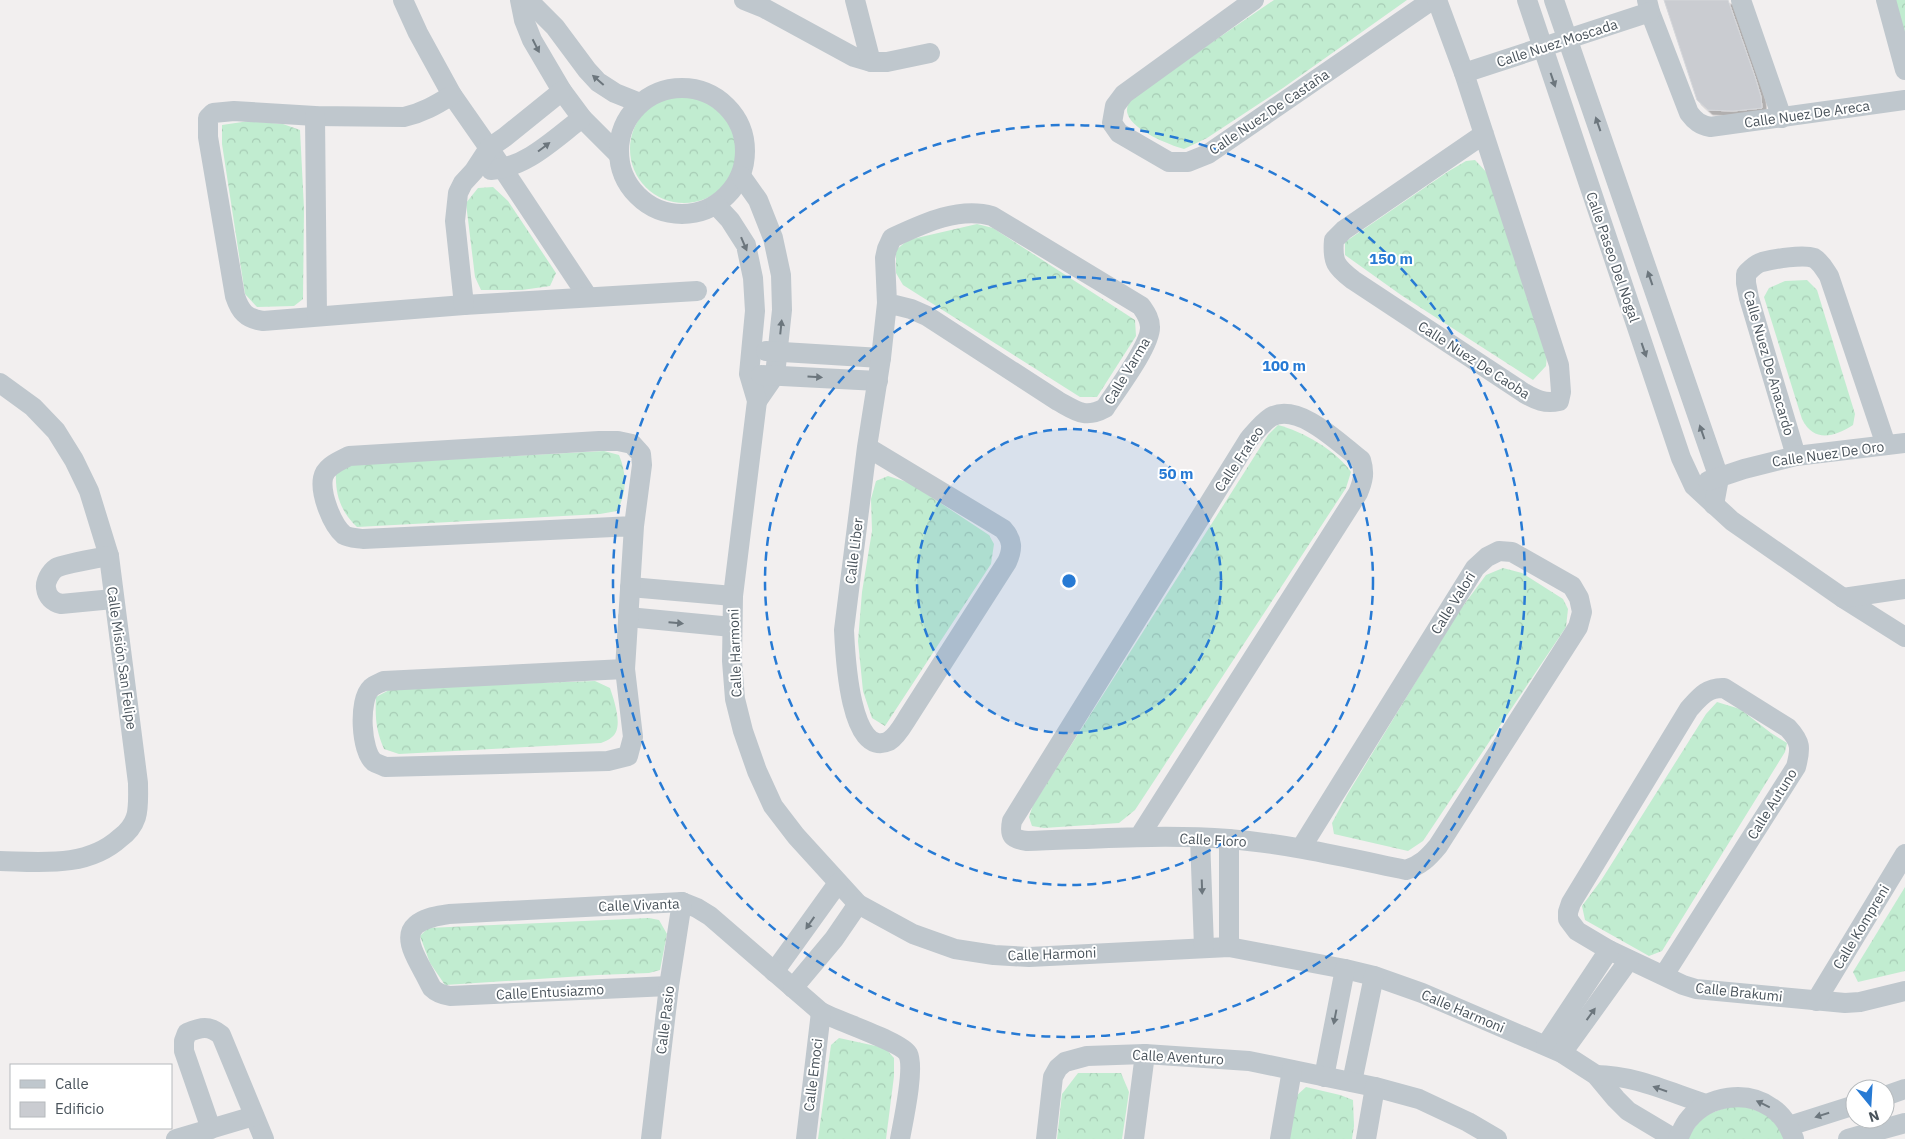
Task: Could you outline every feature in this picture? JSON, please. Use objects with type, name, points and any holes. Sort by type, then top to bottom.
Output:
[{"type":"street","points":[[403,0],[418,34],[452,95],[588,297]]},
{"type":"street","points":[[520,0],[524,20],[532,40],[562,91],[582,118],[618,154]]},
{"type":"street","points":[[528,0],[555,27],[598,82],[615,93],[640,104]]},
{"type":"street","points":[[744,0],[764,8],[854,57],[871,62],[887,62],[930,53]]},
{"type":"street","points":[[855,0],[871,62]]},
{"type":"street","name":"Calle Nuez De Castaña","points":[[1254,0],[1124,94],[1114,106],[1112,123],[1119,133],[1170,162],[1188,162],[1208,154],[1432,0]]},
{"type":"street","name":"Calle Nuez De Caoba","points":[[1437,0],[1464,73],[1484,134],[1559,365],[1561,392],[1558,401],[1549,403],[1537,400],[1524,393],[1353,280],[1342,272],[1335,262],[1333,253],[1334,240],[1344,230],[1484,134]]},
{"type":"street","name":"Calle Paseo Del Nogal","points":[[1527,0],[1681,458],[1694,486],[1732,522],[1750,535],[1843,598],[1905,637]]},
{"type":"street","name":"Calle Paseo Del Nogal","points":[[1554,0],[1719,478],[1714,505]]},
{"type":"street","points":[[1741,0],[1782,118]]},
{"type":"street","points":[[1886,0],[1905,70]]},
{"type":"street","name":"Calle Nuez Moscada","points":[[1464,73],[1569,39],[1649,6]]},
{"type":"street","name":"Calle Nuez De Areca","points":[[1649,6],[1689,113],[1694,121],[1701,125],[1710,127],[1905,100]]},
{"type":"street","points":[[693,88],[720,99],[730,109],[738,120],[744,134],[746,155],[741,176],[734,188],[716,205],[699,212],[671,214],[657,210],[645,203],[634,193],[626,181],[618,154],[623,126],[640,104],[652,95],[665,90],[693,88]]},
{"type":"street","points":[[464,305],[455,221],[458,194],[463,182],[474,171],[489,148],[562,91]]},
{"type":"street","points":[[452,95],[417,114],[404,117],[223,112],[213,113],[208,118],[208,137],[235,296],[245,316],[262,321],[464,305],[697,291]]},
{"type":"street","points":[[315,116],[317,316]]},
{"type":"street","points":[[474,171],[502,169],[526,161],[582,118]]},
{"type":"street","name":"Calle Harmoni","points":[[741,176],[758,200],[773,238],[781,275],[782,310],[775,375],[758,401]]},
{"type":"street","name":"Calle Harmoni","points":[[716,205],[730,220],[746,245],[754,303],[749,374],[758,401],[733,596],[732,662],[735,699],[743,731],[757,771],[773,806],[796,836],[858,904],[912,934],[955,948],[994,956],[1029,957],[1229,947],[1374,976],[1422,993],[1554,1049],[1596,1075],[1628,1111],[1676,1139]]},
{"type":"street","name":"Calle Varma","points":[[887,303],[911,309],[926,316],[1058,401],[1087,415],[1105,408],[1150,335],[1148,317],[1141,306],[992,216],[980,212],[968,212],[947,217],[892,238]]},
{"type":"street","name":"Calle Liber","points":[[867,447],[1003,529],[1008,534],[1012,544],[1012,552],[1007,562],[896,734],[888,741],[879,742],[868,738],[861,730],[858,721],[848,679],[844,630],[867,447],[881,358],[887,303],[885,258],[892,238]]},
{"type":"street","name":"Calle Nuez De Anacardo","points":[[1796,456],[1749,298],[1746,274],[1752,267],[1761,262],[1804,256],[1815,259],[1822,265],[1829,276],[1896,444]]},
{"type":"street","points":[[752,351],[881,358]]},
{"type":"street","points":[[749,374],[878,381]]},
{"type":"street","name":"Calle Misión San Felipe","points":[[0,383],[33,407],[56,431],[74,460],[89,491],[109,556],[138,783],[136,817],[128,832],[110,848],[82,859],[51,863],[0,861]]},
{"type":"street","name":"Calle Frateo","points":[[1017,840],[1012,836],[1010,829],[1012,821],[1249,439],[1261,424],[1273,416],[1284,413],[1296,414],[1311,422],[1361,460],[1364,469],[1361,485],[1353,501],[1139,837]]},
{"type":"street","points":[[625,669],[384,681],[370,689],[363,704],[362,720],[366,748],[373,762],[385,767],[620,759],[628,756],[633,737],[625,669],[634,526],[642,465],[641,454],[632,444],[618,441],[589,441],[349,456],[331,466],[323,477],[326,502],[336,526],[346,536],[363,539],[634,526]]},
{"type":"street","name":"Calle Nuez De Oro","points":[[1694,486],[1744,469],[1796,456],[1896,444]]},
{"type":"street","name":"Calle Valori","points":[[1301,848],[1475,568],[1487,556],[1499,551],[1512,552],[1572,586],[1579,598],[1582,612],[1578,628],[1438,846],[1429,858],[1418,866],[1406,870]]},
{"type":"street","points":[[109,556],[56,568],[49,576],[45,587],[53,602],[61,604],[113,599]]},
{"type":"street","points":[[630,587],[733,596]]},
{"type":"street","points":[[1843,598],[1905,589]]},
{"type":"street","points":[[628,617],[732,627]]},
{"type":"street","name":"Calle Autuno","points":[[1568,912],[1689,709],[1707,691],[1715,687],[1724,688],[1788,728],[1796,737],[1799,745],[1796,767],[1664,975]]},
{"type":"street","name":"Calle Floro","points":[[1017,840],[1027,842],[1139,837],[1229,839],[1301,848],[1406,870]]},
{"type":"street","points":[[1200,838],[1204,947]]},
{"type":"street","points":[[1229,839],[1229,947]]},
{"type":"street","name":"Calle Kompreni","points":[[1816,1001],[1905,854]]},
{"type":"street","points":[[774,972],[838,883]]},
{"type":"street","name":"Calle Vivanta","points":[[432,988],[410,943],[410,935],[414,926],[426,919],[449,914],[682,902],[710,916],[821,1012],[836,1020],[892,1042],[908,1054],[910,1073],[900,1139]]},
{"type":"street","name":"Calle Pasio","points":[[651,1139],[669,986],[682,902]]},
{"type":"street","points":[[793,988],[834,940],[858,904]]},
{"type":"street","name":"Calle Brakumi","points":[[1568,912],[1568,919],[1577,931],[1629,960],[1696,989],[1845,1003],[1860,1002],[1905,991]]},
{"type":"street","points":[[1554,1049],[1609,950]]},
{"type":"street","points":[[1554,1049],[1629,960]]},
{"type":"street","points":[[1324,1077],[1345,969]]},
{"type":"street","points":[[1352,1082],[1374,976]]},
{"type":"street","name":"Calle Entusiazmo","points":[[432,988],[440,994],[461,997],[669,986]]},
{"type":"street","name":"Calle Emoci","points":[[806,1139],[821,1012]]},
{"type":"street","points":[[211,1129],[184,1051],[184,1041],[187,1033],[199,1028],[212,1028],[221,1035],[264,1139]]},
{"type":"street","points":[[1134,1139],[1145,1054]]},
{"type":"street","name":"Calle Aventuro","points":[[1046,1139],[1053,1077],[1058,1068],[1065,1062],[1088,1056],[1145,1054],[1249,1061],[1375,1087],[1419,1099],[1468,1122],[1497,1139]]},
{"type":"street","points":[[1280,1139],[1292,1070]]},
{"type":"street","name":"Calle Harmoni","points":[[1596,1075],[1611,1075],[1636,1080],[1706,1104]]},
{"type":"street","points":[[1366,1139],[1375,1087]]},
{"type":"street","points":[[1676,1139],[1688,1119],[1706,1104],[1729,1097],[1752,1098],[1773,1108],[1792,1132],[1845,1109]]},
{"type":"street","points":[[176,1139],[254,1116]]},
{"type":"street","points":[[1848,1139],[1905,1123]]},
{"type":"green space","points":[[1274,0],[1407,0],[1283,88],[1207,138],[1184,149],[1152,136],[1131,121],[1127,110],[1132,97]]},
{"type":"green space","points":[[1894,0],[1905,0],[1905,34]]},
{"type":"green space","points":[[684,95],[705,99],[722,111],[734,128],[738,149],[734,170],[722,187],[705,199],[684,203],[663,199],[646,187],[634,170],[630,149],[634,128],[646,111],[663,99]]},
{"type":"green space","points":[[249,121],[283,124],[300,130],[304,209],[303,299],[294,306],[257,307],[245,294],[222,144],[222,125]]},
{"type":"green space","points":[[1475,160],[1490,176],[1547,355],[1546,366],[1533,380],[1401,295],[1345,255],[1345,242],[1449,171],[1466,161]]},
{"type":"green space","points":[[493,187],[508,201],[556,273],[550,286],[522,290],[481,290],[475,277],[466,203],[478,188]]},
{"type":"green space","points":[[977,224],[993,228],[1135,320],[1136,336],[1097,397],[1080,397],[903,285],[896,273],[896,250],[908,240]]},
{"type":"green space","points":[[1807,280],[1817,290],[1855,414],[1853,425],[1832,435],[1825,436],[1812,432],[1802,419],[1764,297],[1769,288],[1785,281]]},
{"type":"green space","points":[[1278,425],[1308,437],[1328,449],[1345,464],[1351,472],[1346,488],[1135,810],[1119,823],[1044,828],[1032,826],[1029,817],[1033,805],[1268,435]]},
{"type":"green space","points":[[604,451],[619,455],[625,483],[623,497],[617,511],[600,514],[357,527],[343,509],[338,496],[336,473],[345,465]]},
{"type":"green space","points":[[888,476],[910,483],[989,535],[994,544],[991,564],[885,726],[872,718],[863,691],[858,641],[862,592],[872,531],[871,499],[876,481]]},
{"type":"green space","points":[[1503,568],[1522,573],[1563,599],[1568,609],[1566,627],[1423,841],[1408,851],[1334,834],[1332,823],[1347,795],[1457,614],[1486,575]]},
{"type":"green space","points":[[595,681],[610,688],[616,706],[618,721],[616,733],[610,739],[601,743],[399,754],[384,749],[379,736],[376,718],[376,697],[393,688]]},
{"type":"green space","points":[[1717,702],[1740,709],[1787,743],[1785,752],[1662,951],[1649,956],[1585,920],[1582,906],[1602,879],[1706,714]]},
{"type":"green space","points":[[1905,887],[1905,971],[1858,982],[1853,972]]},
{"type":"green space","points":[[649,918],[659,920],[667,934],[660,970],[649,973],[445,985],[430,963],[420,936],[428,928]]},
{"type":"green space","points":[[839,1038],[885,1048],[894,1058],[894,1076],[886,1139],[818,1139],[831,1045]]},
{"type":"green space","points":[[1078,1073],[1121,1073],[1129,1092],[1122,1139],[1057,1139],[1062,1094]]},
{"type":"green space","points":[[1306,1087],[1353,1100],[1354,1126],[1352,1139],[1289,1139],[1296,1096]]},
{"type":"green space","points":[[1738,1104],[1769,1115],[1786,1139],[1688,1139],[1703,1118]]},
{"type":"building","points":[[1664,0],[1728,0],[1755,77],[1762,108],[1733,111],[1708,110],[1697,100]]}]
